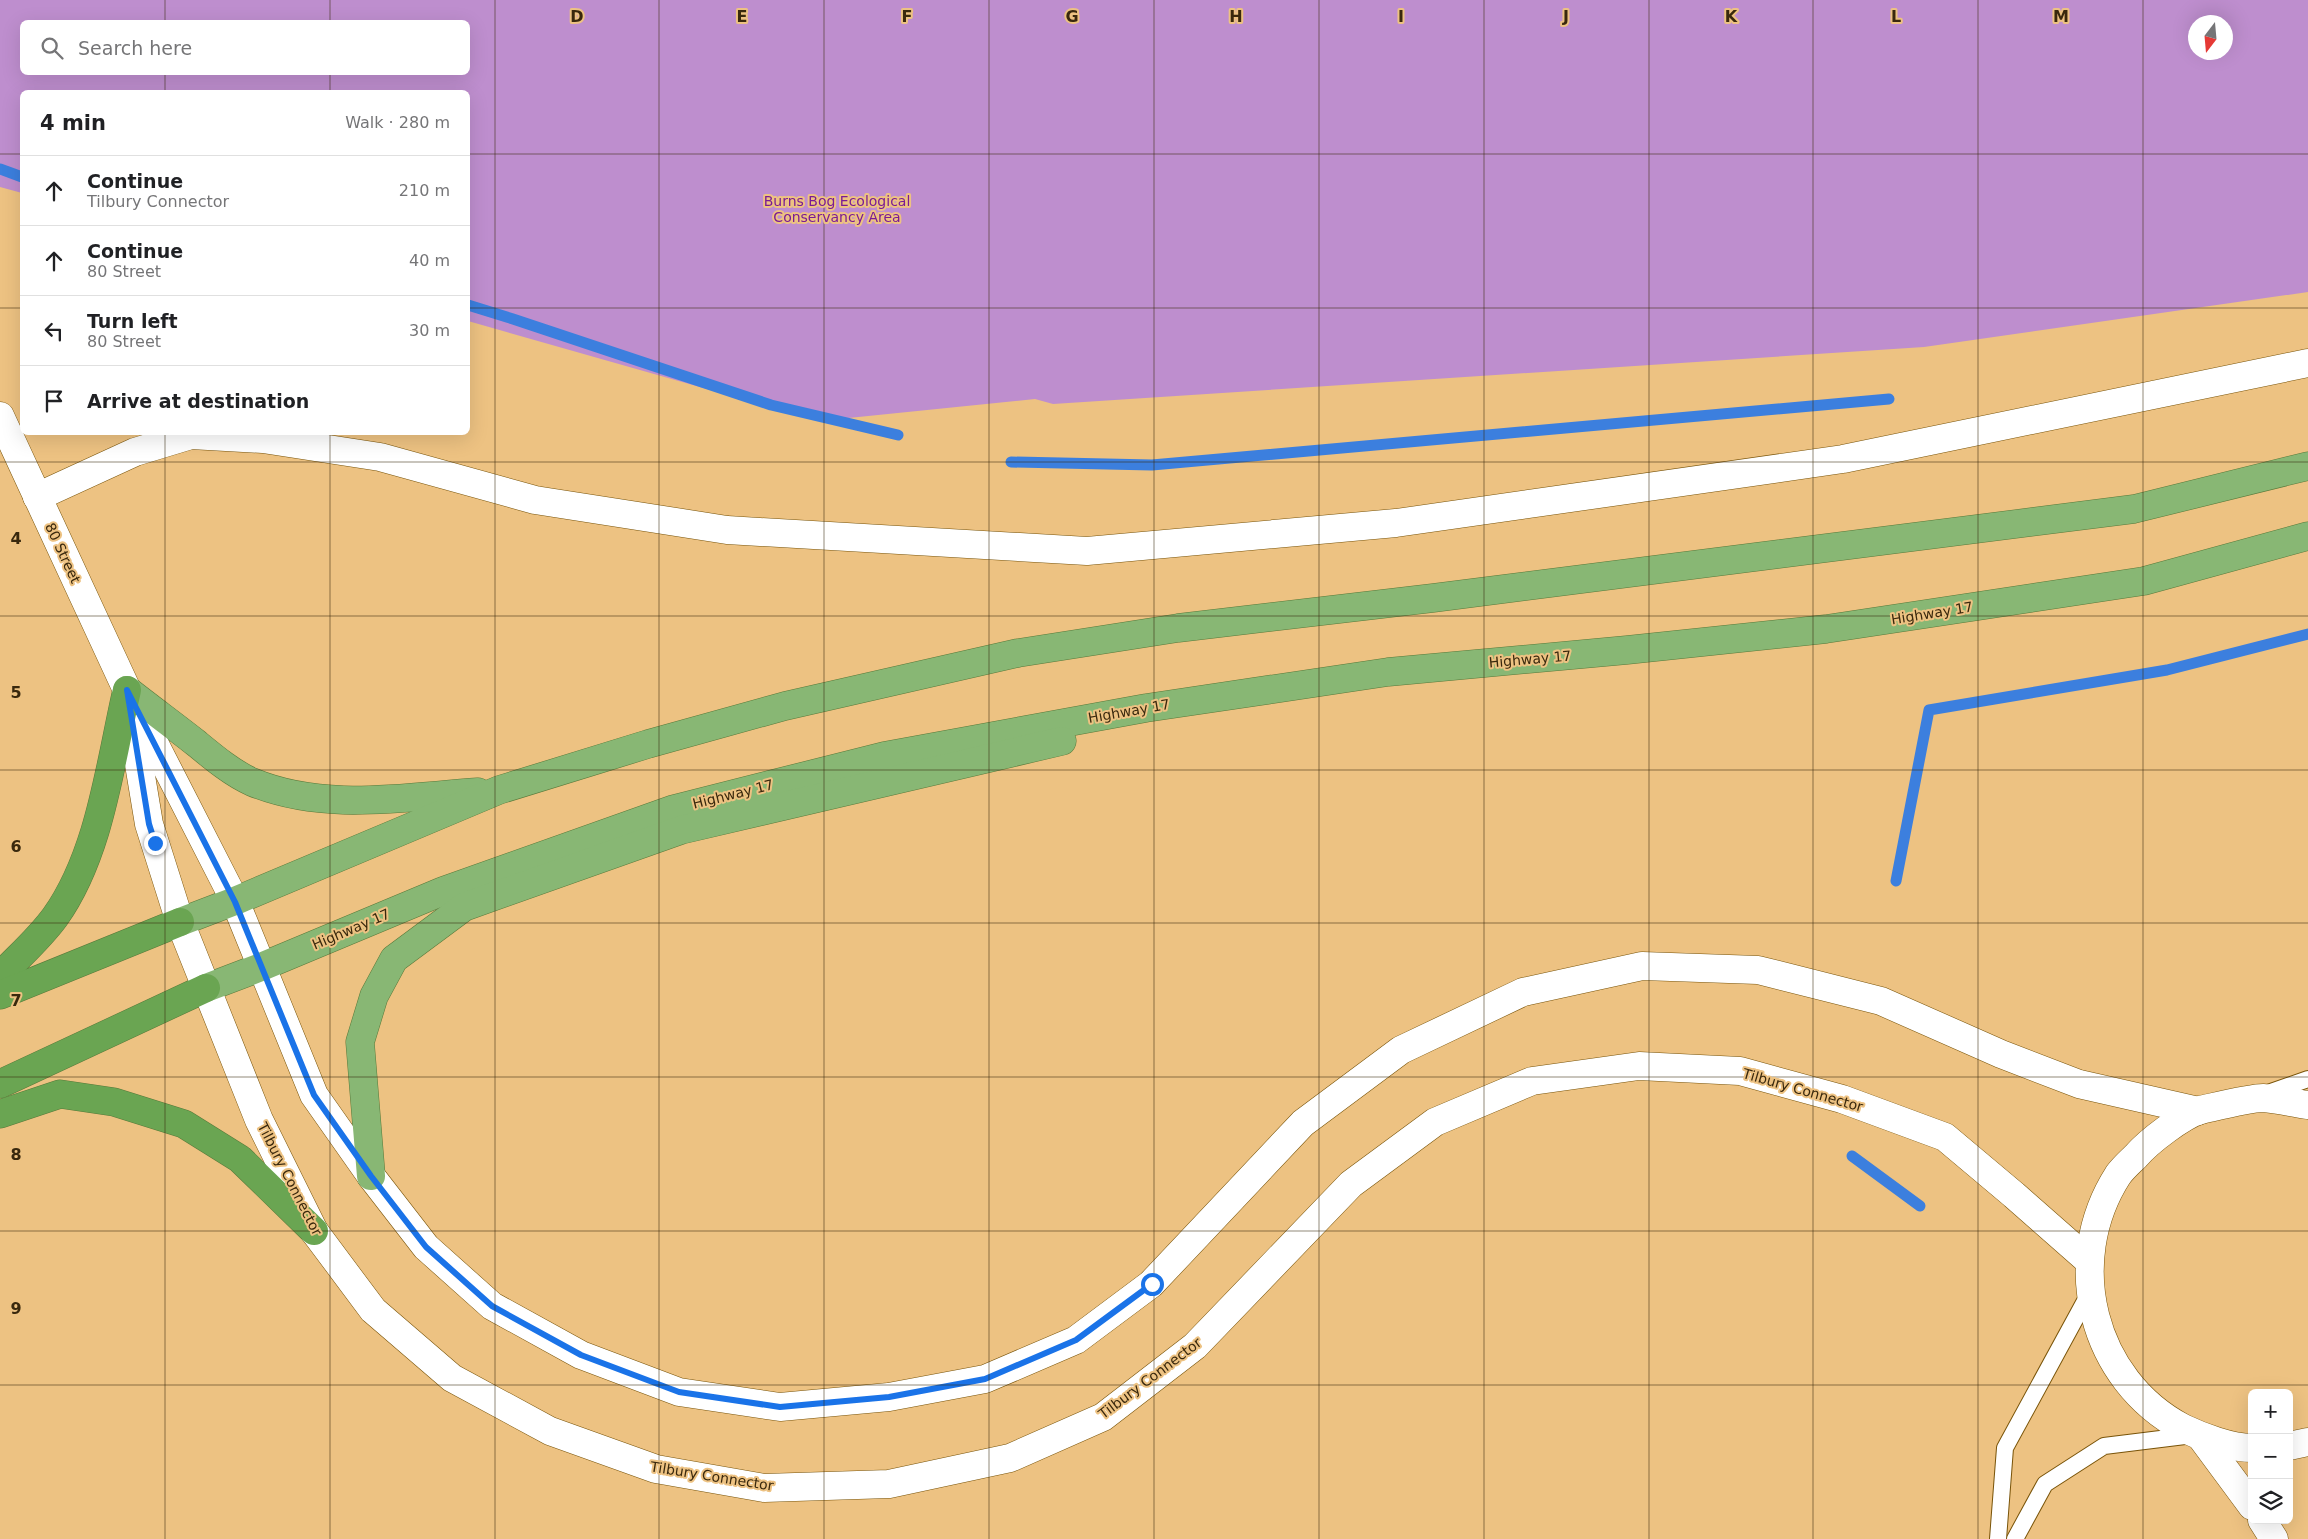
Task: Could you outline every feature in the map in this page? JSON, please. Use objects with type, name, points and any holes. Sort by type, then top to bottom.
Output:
[{"type":"highway","points":[[0,996],[180,922],[235,902],[499,790],[648,744],[785,706],[1018,653],[1178,628],[2134,510],[2308,466]]},
{"type":"highway","name":"Highway 17","points":[[0,1084],[206,988],[261,967],[443,890],[674,809],[884,756],[1146,708],[1388,672],[1627,650],[1835,627],[2144,581],[2308,536]]},
{"type":"highway","points":[[371,1176],[360,1042],[374,996],[394,959],[464,907],[681,830],[899,780],[1280,688]]},
{"type":"highway","points":[[0,976],[54,918],[84,867],[103,796],[127,690],[221,763],[251,781],[291,795],[331,801],[499,790]]},
{"type":"highway","points":[[0,1114],[60,1094],[114,1102],[184,1124],[240,1159],[314,1232]]},
{"type":"street","points":[[38,497],[135,452],[191,435],[263,439],[380,457],[535,500],[727,530],[1087,551],[1396,523],[1843,460],[2308,363]]},
{"type":"street","name":"80 Street","points":[[0,416],[127,690],[235,902]]},
{"type":"street","name":"80 Street","points":[[127,690],[149,824],[180,922]]},
{"type":"street","points":[[235,902],[314,1095],[371,1176],[426,1247],[492,1306],[581,1355],[679,1392],[780,1407],[889,1397],[985,1379],[1076,1340],[1152,1284],[1303,1123],[1401,1050],[1523,992],[1642,966],[1758,970],[1881,1001],[2001,1054],[2079,1084],[2198,1111]]},
{"type":"street","name":"Tilbury Connector","points":[[180,922],[259,1120],[314,1232],[373,1310],[452,1378],[550,1431],[648,1466],[764,1488],[889,1484],[1010,1458],[1103,1416],[1195,1346],[1351,1184],[1435,1122],[1532,1081],[1639,1066],[1740,1071],[1842,1099],[1945,1137],[2089,1262]]},
{"type":"street","points":[[2248,1447],[2199,1436],[2165,1418],[2128,1385],[2107,1352],[2092,1309],[2089,1262],[2100,1209],[2119,1174],[2151,1140],[2198,1111],[2261,1098],[2308,1105]]},
{"type":"street","points":[[2199,1436],[2248,1501]]},
{"type":"street","points":[[2293,1445],[2308,1442]]},
{"type":"street","points":[[2265,1524],[2274,1539]]},
{"type":"lane","points":[[2244,1102],[2308,1079]]},
{"type":"lane","points":[[1998,1539],[2005,1448],[2091,1290]]},
{"type":"lane","points":[[2015,1539],[2044,1484],[2104,1446],[2199,1436]]},
{"type":"green space","name":"Burns Bog Ecological Conservancy Area","points":[[0,0],[2308,0],[2308,292],[1924,347],[1053,404],[1035,399],[819,421],[470,322],[470,90],[20,90],[20,192],[0,187]]},
{"type":"waterway","points":[[0,169],[20,176]]},
{"type":"waterway","points":[[470,306],[771,405],[898,435]]},
{"type":"waterway","points":[[1011,462],[1152,465],[1889,399]]},
{"type":"waterway","points":[[1896,881],[1929,710],[2167,670],[2308,634]]},
{"type":"waterway","points":[[1852,1156],[1920,1206]]},
{"type":"route","points":[[155,843],[149,824],[127,690],[235,902],[314,1095],[371,1176],[426,1247],[492,1306],[581,1355],[679,1392],[780,1407],[889,1397],[985,1379],[1076,1340],[1152,1284]]}]
